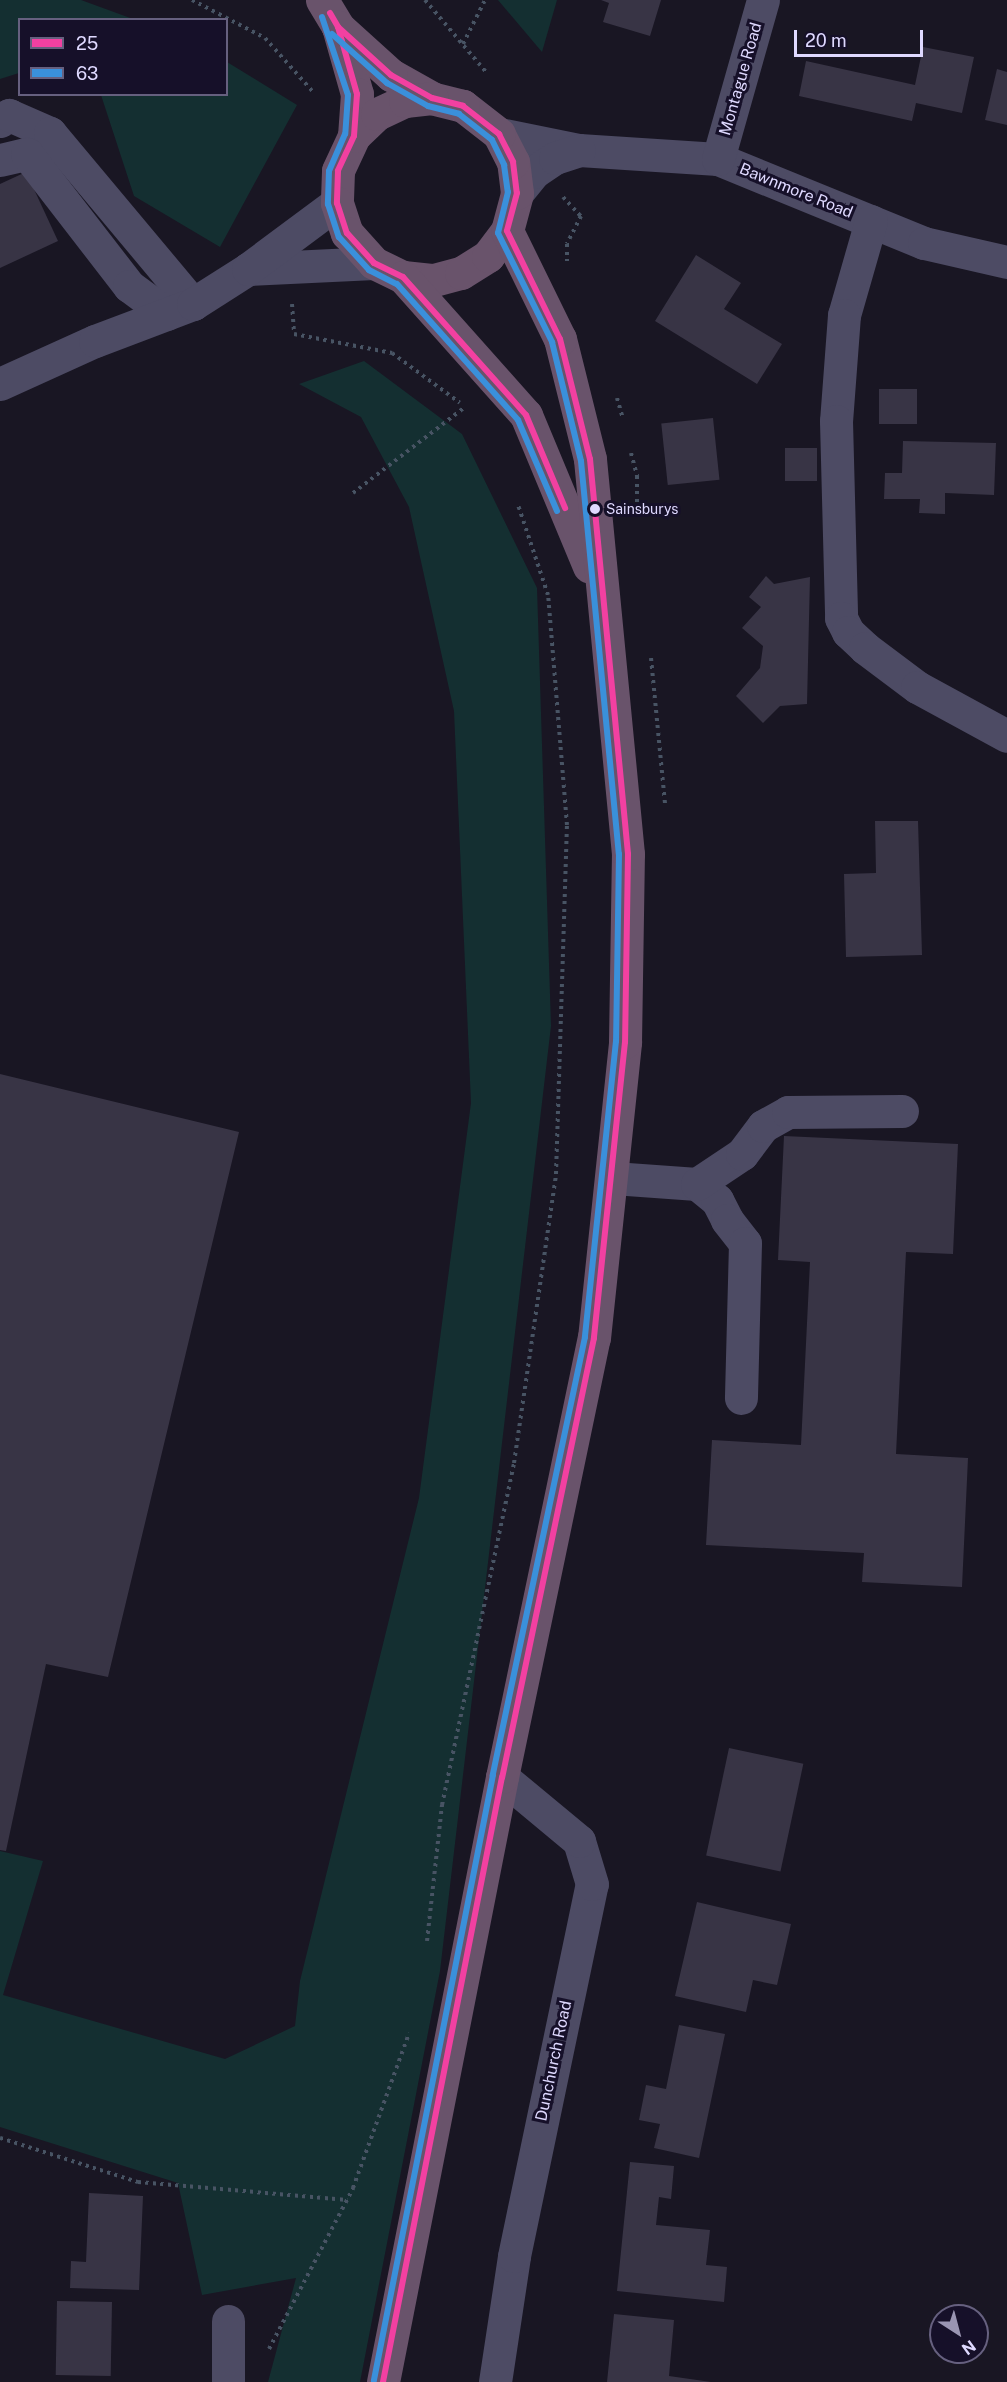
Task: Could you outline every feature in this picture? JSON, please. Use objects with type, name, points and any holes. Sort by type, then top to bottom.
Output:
[{"type":"highway","points":[[330,14],[391,75],[432,98],[463,106],[499,134],[513,162],[517,194],[507,231],[488,256],[461,273],[434,280],[388,270]]},
{"type":"highway","points":[[330,14],[357,94],[354,136]]},
{"type":"highway","points":[[432,98],[405,101],[376,114],[354,136],[338,171],[337,203],[347,233],[388,270],[526,415],[601,594]]},
{"type":"highway","points":[[383,2382],[502,1777],[594,1338],[613,1178],[625,1041],[628,854],[618,722],[601,594],[590,459],[560,339],[507,231]]},
{"type":"street","name":"Montague Road","points":[[718,159],[763,0]]},
{"type":"street","points":[[0,121],[9,116],[50,133],[180,309]]},
{"type":"street","name":"Bawnmore Road","points":[[499,134],[579,150],[718,159],[924,243],[1007,262]]},
{"type":"street","name":"Bawnmore Road","points":[[517,194],[534,172],[555,158],[579,150]]},
{"type":"street","points":[[0,160],[27,154],[129,286],[180,309]]},
{"type":"street","points":[[0,384],[95,341],[180,309],[248,269],[337,203]]},
{"type":"street","points":[[871,221],[844,315],[836,420],[842,618],[848,632],[865,648],[917,687],[1007,736]]},
{"type":"street","points":[[248,269],[388,270]]},
{"type":"street","points":[[697,1184],[742,1154],[764,1126],[788,1112],[902,1111]]},
{"type":"street","points":[[613,1178],[697,1184],[717,1200],[727,1220],[745,1244],[741,1398]]},
{"type":"street","name":"Dunchurch Road","points":[[495,2382],[514,2256],[592,1884],[579,1841],[502,1777]]},
{"type":"street","points":[[228,2321],[228,2382]]},
{"type":"path","points":[[463,44],[484,0]]},
{"type":"path","points":[[353,494],[465,407]]},
{"type":"path","points":[[427,1943],[442,1805],[514,1463],[556,1174],[567,825],[548,595],[515,495]]},
{"type":"path","points":[[266,2354],[347,2200],[413,2023]]},
{"type":"path","points":[[0,2138],[138,2182],[347,2200]]},
{"type":"green space","points":[[0,0],[81,0],[130,18],[18,18],[18,73],[0,79]]},
{"type":"green space","points":[[498,0],[557,0],[542,52]]},
{"type":"green space","points":[[228,63],[297,105],[220,247],[134,196],[101,96],[228,96]]},
{"type":"green space","points":[[364,361],[462,434],[537,588],[551,1026],[440,1971],[360,2382],[268,2382],[296,2278],[202,2295],[178,2183],[0,2127],[0,1851],[43,1861],[3,1995],[225,2059],[295,2026],[300,1981],[419,1498],[471,1103],[454,711],[409,507],[361,417],[299,384]]},
{"type":"building","points":[[601,0],[661,0],[650,36],[603,22],[609,3]]},
{"type":"building","points":[[923,47],[974,57],[962,113],[916,103],[912,121],[799,96],[806,61],[915,85]]},
{"type":"building","points":[[997,69],[1007,72],[1007,125],[985,120]]},
{"type":"building","points":[[26,172],[58,241],[0,268],[0,184]]},
{"type":"building","points":[[696,255],[741,283],[724,309],[782,344],[757,384],[655,321]]},
{"type":"building","points":[[879,389],[917,389],[917,424],[879,424]]},
{"type":"building","points":[[713,418],[719,480],[668,485],[661,423]]},
{"type":"building","points":[[903,441],[996,443],[994,495],[945,493],[945,514],[919,513],[920,499],[884,499],[885,473],[902,473]]},
{"type":"building","points":[[785,448],[817,448],[817,481],[785,481]]},
{"type":"building","points":[[766,576],[774,584],[810,577],[807,704],[780,706],[763,723],[736,696],[760,668],[763,646],[742,628],[761,607],[749,597]]},
{"type":"building","points":[[875,821],[918,821],[922,955],[846,957],[844,874],[876,873]]},
{"type":"building","points":[[0,1074],[239,1132],[108,1677],[46,1664],[6,1851],[0,1850]]},
{"type":"building","points":[[784,1136],[958,1144],[953,1254],[906,1252],[896,1454],[968,1458],[962,1587],[862,1582],[864,1553],[706,1545],[712,1440],[801,1445],[810,1262],[778,1260]]},
{"type":"building","points":[[729,1748],[803,1764],[780,1871],[706,1856]]},
{"type":"building","points":[[697,1902],[791,1924],[777,1985],[753,1980],[746,2012],[675,1996]]},
{"type":"building","points":[[679,2025],[725,2034],[699,2158],[654,2148],[660,2124],[639,2120],[646,2085],[666,2089]]},
{"type":"building","points":[[630,2162],[674,2166],[671,2199],[659,2197],[656,2225],[710,2230],[706,2265],[727,2267],[724,2302],[617,2291]]},
{"type":"building","points":[[89,2193],[143,2196],[139,2290],[70,2288],[71,2261],[86,2262]]},
{"type":"building","points":[[57,2301],[112,2302],[111,2376],[56,2375]]},
{"type":"building","points":[[614,2314],[674,2320],[669,2376],[711,2382],[607,2382]]},
{"type":"transit line","name":"25","points":[[330,13],[338,27],[357,94],[354,136],[338,171],[337,203],[347,233],[374,263],[403,277],[526,415],[565,508]]},
{"type":"transit line","name":"63","points":[[322,17],[348,95],[345,134],[329,171],[328,204],[339,237],[369,270],[397,284],[518,420],[557,511]]},
{"type":"transit line","name":"25","points":[[338,27],[391,75],[432,98],[463,106],[499,134],[513,162],[517,193],[507,231],[560,339],[590,459],[628,854],[625,1042],[594,1338],[502,1777],[383,2382]]},
{"type":"transit line","name":"63","points":[[332,34],[387,83],[428,106],[459,114],[492,140],[504,165],[508,192],[498,233],[552,342],[581,461],[619,854],[616,1041],[585,1337],[493,1775],[374,2380]]},
{"type":"place","name":"Sainsburys","points":[[595,509]]}]
